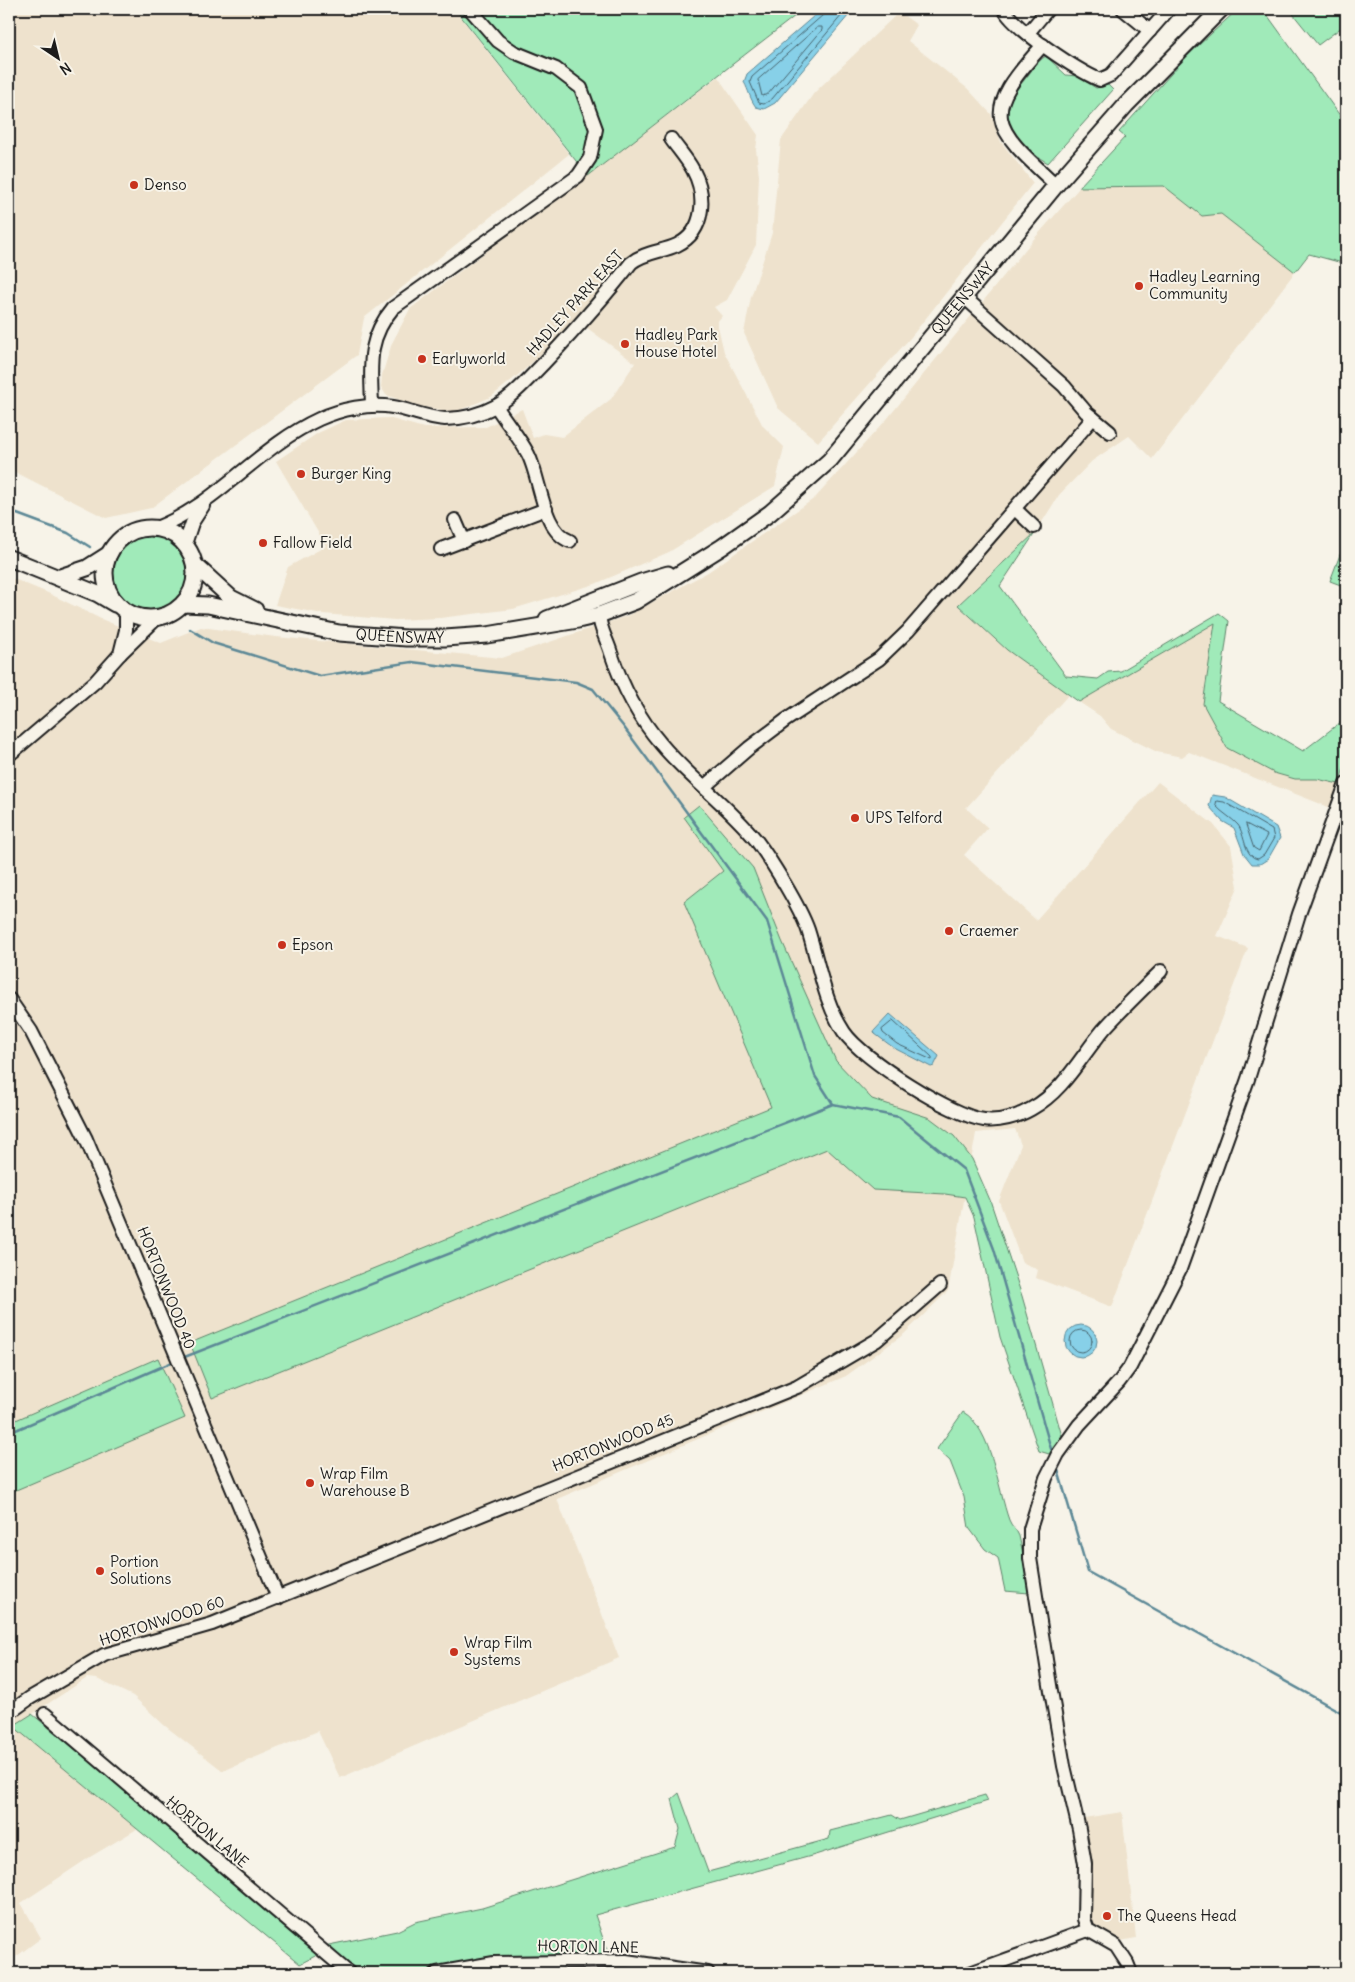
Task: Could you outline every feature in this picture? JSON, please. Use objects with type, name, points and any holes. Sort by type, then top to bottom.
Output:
[{"type":"main road","name":"QUEENSWAY","points":[[183,604],[208,605],[339,632],[406,638],[487,635],[528,628],[596,608],[641,582],[687,568],[722,547],[770,512],[830,460],[1056,185],[1126,105],[1221,9]]},
{"type":"main road","points":[[9,558],[60,577],[98,594],[123,610],[136,617],[158,618],[171,613],[183,604],[191,593],[195,580],[195,565],[185,544],[177,536],[156,528],[131,532],[116,544],[109,554],[104,573],[108,592],[123,610]]},
{"type":"main road","points":[[60,577],[87,568],[109,554]]},
{"type":"main road","name":"QUEENSWAY","points":[[195,565],[231,598],[272,619]]},
{"type":"street","points":[[372,406],[371,352],[375,334],[393,308],[578,176],[590,158],[596,129],[581,88],[556,69],[514,52],[498,41],[470,9]]},
{"type":"street","points":[[1004,9],[1010,18],[1069,64],[1100,80],[1111,75],[1169,9]]},
{"type":"street","points":[[1028,33],[1048,9]]},
{"type":"street","points":[[1123,9],[1150,31]]},
{"type":"street","points":[[1043,44],[1015,75],[1007,88],[1002,100],[1001,122],[1018,150],[1056,185]]},
{"type":"street","name":"HADLEY PARK EAST","points":[[156,528],[178,520],[208,500],[262,453],[307,425],[338,412],[372,406],[392,407],[445,419],[463,417],[496,406],[525,382],[561,345],[636,259],[679,244],[694,229],[700,214],[701,190],[692,168],[671,138]]},
{"type":"street","points":[[963,296],[1064,386],[1093,418],[1110,432]]},
{"type":"street","points":[[496,406],[528,455],[546,509],[558,534],[570,541]]},
{"type":"street","points":[[705,786],[748,748],[786,720],[879,659],[908,631],[1093,418]]},
{"type":"street","name":"HADLEY PARK EAST","points":[[185,544],[192,524],[208,500]]},
{"type":"street","points":[[441,549],[546,509]]},
{"type":"street","points":[[1015,509],[1034,527]]},
{"type":"street","points":[[455,520],[464,541]]},
{"type":"street","points":[[596,608],[608,627],[608,644],[619,676],[640,716],[662,745],[705,786],[756,841],[807,928],[829,1000],[844,1032],[870,1059],[967,1116],[984,1120],[1001,1120],[1031,1109],[1043,1101],[1066,1078],[1103,1031],[1161,971]]},
{"type":"street","points":[[120,654],[126,630],[123,610]]},
{"type":"street","points":[[9,755],[95,682],[120,654],[158,618]]},
{"type":"street","points":[[1131,1973],[1116,1946],[1088,1930],[1084,1919],[1084,1855],[1064,1766],[1030,1558],[1029,1541],[1032,1521],[1046,1478],[1058,1454],[1079,1425],[1119,1382],[1130,1367],[1180,1270],[1248,1079],[1299,914],[1346,784]]},
{"type":"street","name":"HORTONWOOD 40","points":[[9,999],[31,1031],[74,1114],[278,1598]]},
{"type":"street","name":"HORTONWOOD 45","points":[[278,1598],[797,1386],[877,1340],[940,1284]]},
{"type":"street","name":"HORTONWOOD 60","points":[[9,1713],[30,1698],[104,1655],[212,1624],[278,1598]]},
{"type":"street","name":"HORTON LANE","points":[[45,1714],[349,1973]]},
{"type":"street","points":[[970,1973],[1088,1930]]},
{"type":"street","name":"HORTON LANE","points":[[438,1973],[494,1963],[626,1961],[708,1973]]},
{"type":"shaded area","points":[[9,9],[454,9],[569,154],[364,318],[357,355],[151,508],[106,518],[9,469]]},
{"type":"shaded area","points":[[899,12],[917,25],[908,41],[968,89],[991,114],[1001,142],[1033,183],[911,337],[818,442],[778,408],[744,333],[751,297],[772,233],[781,140],[814,93]]},
{"type":"shaded area","points":[[718,77],[758,135],[756,149],[759,176],[756,245],[727,300],[714,307],[722,316],[717,322],[724,352],[763,426],[784,447],[775,486],[669,552],[595,584],[513,609],[440,618],[395,620],[323,614],[275,605],[288,567],[326,546],[276,461],[318,433],[346,420],[388,418],[424,428],[486,427],[522,409],[533,438],[544,434],[562,437],[611,399],[635,363],[575,319],[566,331],[524,370],[491,397],[455,412],[417,406],[386,395],[381,387],[382,375],[392,343],[410,309]]},
{"type":"shaded area","points":[[1125,136],[1295,272],[1152,459],[1129,436],[1092,461],[1059,495],[1035,533],[958,605],[1007,650],[1070,693],[966,808],[988,828],[964,855],[1036,920],[1158,782],[1213,824],[1231,846],[1238,887],[1217,936],[1248,948],[1112,1307],[1036,1278],[1038,1270],[1022,1262],[999,1201],[1021,1145],[1015,1129],[976,1133],[948,1291],[904,1334],[846,1376],[557,1499],[619,1658],[340,1778],[318,1731],[223,1771],[164,1725],[133,1696],[97,1679],[87,1678],[14,1726],[137,1829],[90,1857],[21,1903],[41,1938],[9,1962],[9,577],[48,593],[101,619],[161,643],[201,627],[276,637],[502,658],[627,616],[708,572],[815,498],[887,419],[1033,240]]},
{"type":"shaded area","points":[[1215,623],[1203,704],[1295,779],[1317,779],[1339,784],[1331,808],[1189,752],[1182,757],[1157,752],[1111,729],[1100,716],[1079,702]]},
{"type":"shaded area","points":[[1122,1812],[1136,1938],[1120,1941],[1108,1932],[1090,1927],[1087,1843],[1084,1818]]},
{"type":"green space","points":[[455,9],[804,9],[588,176]]},
{"type":"green space","points":[[1238,9],[1258,9],[1268,16],[1346,124],[1346,264],[1309,254],[1295,272],[1221,214],[1202,216],[1164,186],[1079,187],[1125,137],[1119,132],[1187,56]]},
{"type":"green space","points":[[1289,9],[1346,9],[1346,24],[1318,45]]},
{"type":"green space","points":[[1046,56],[1066,75],[1077,76],[1096,88],[1108,85],[1113,90],[1048,163],[1023,146],[1014,137],[1007,117],[1009,106],[1015,93],[1037,64]]},
{"type":"green space","points":[[1035,533],[1000,586],[1066,676],[1098,679],[1108,672],[1121,671],[1219,613],[1229,621],[1218,701],[1303,751],[1346,718],[1346,762],[1339,784],[1317,779],[1295,779],[1274,773],[1227,748],[1203,704],[1215,623],[1079,702],[1007,650],[958,605]]},
{"type":"green space","points":[[143,536],[157,536],[171,542],[181,552],[187,566],[185,587],[171,604],[157,610],[143,610],[129,604],[119,594],[113,580],[113,566],[119,552],[129,542]]},
{"type":"green space","points":[[1346,539],[1346,587],[1330,581]]},
{"type":"green space","points":[[699,805],[753,868],[782,941],[836,1061],[872,1099],[930,1118],[954,1136],[972,1159],[990,1200],[1022,1296],[1062,1436],[1049,1454],[1039,1451],[1000,1337],[974,1217],[965,1197],[873,1190],[827,1149],[212,1398],[190,1343],[771,1107],[684,902],[723,871],[684,817]]},
{"type":"green space","points":[[158,1358],[185,1418],[9,1493],[9,1423]]},
{"type":"green space","points":[[963,1412],[973,1420],[981,1431],[993,1461],[1009,1520],[1019,1536],[1029,1593],[1005,1591],[998,1558],[985,1549],[969,1528],[964,1497],[950,1461],[937,1449]]},
{"type":"green space","points":[[32,1714],[177,1833],[317,1955],[300,1964],[13,1726]]},
{"type":"green space","points":[[679,1793],[708,1872],[829,1839],[830,1831],[892,1815],[900,1820],[985,1795],[988,1801],[815,1855],[595,1915],[609,1956],[451,1966],[410,1973],[355,1973],[324,1946],[397,1931],[415,1922],[482,1908],[675,1847],[680,1829],[672,1799]]},
{"type":"water","points":[[822,9],[854,9],[775,103],[764,109],[756,107],[744,82],[747,74]]},
{"type":"water","points":[[1212,795],[1225,797],[1276,827],[1280,838],[1268,859],[1260,864],[1252,864],[1244,854],[1234,828],[1222,821],[1209,806]]},
{"type":"water","points":[[890,1014],[939,1056],[934,1066],[931,1067],[894,1048],[875,1034],[874,1031]]},
{"type":"water","points":[[1081,1325],[1087,1326],[1092,1330],[1096,1335],[1096,1347],[1092,1352],[1087,1356],[1081,1357],[1075,1356],[1070,1352],[1066,1347],[1065,1341],[1066,1335],[1070,1330],[1075,1326]]},
{"type":"waterway","points":[[9,511],[68,533],[90,547]]},
{"type":"waterway","points":[[190,629],[213,643],[320,676],[412,662],[576,682],[593,689],[623,726],[767,921],[815,1076],[833,1104]]},
{"type":"waterway","points":[[182,1358],[833,1104],[899,1117],[964,1170],[994,1249],[1051,1449]]},
{"type":"waterway","points":[[9,1433],[175,1361]]},
{"type":"waterway","points":[[1058,1470],[1088,1572],[1346,1715]]},
{"type":"place","name":"Denso","points":[[134,185]]},
{"type":"place","name":"Hadley Learning Community","points":[[1139,286]]},
{"type":"place","name":"Hadley Park House Hotel","points":[[625,344]]},
{"type":"place","name":"Earlyworld","points":[[422,359]]},
{"type":"place","name":"Burger King","points":[[301,474]]},
{"type":"place","name":"Fallow Field","points":[[263,543]]},
{"type":"place","name":"UPS Telford","points":[[855,818]]},
{"type":"place","name":"Craemer","points":[[949,931]]},
{"type":"place","name":"Epson","points":[[282,945]]},
{"type":"place","name":"Wrap Film Warehouse B","points":[[310,1483]]},
{"type":"place","name":"Portion Solutions","points":[[100,1571]]},
{"type":"place","name":"Wrap Film Systems","points":[[454,1652]]},
{"type":"place","name":"The Queens Head","points":[[1107,1916]]}]
